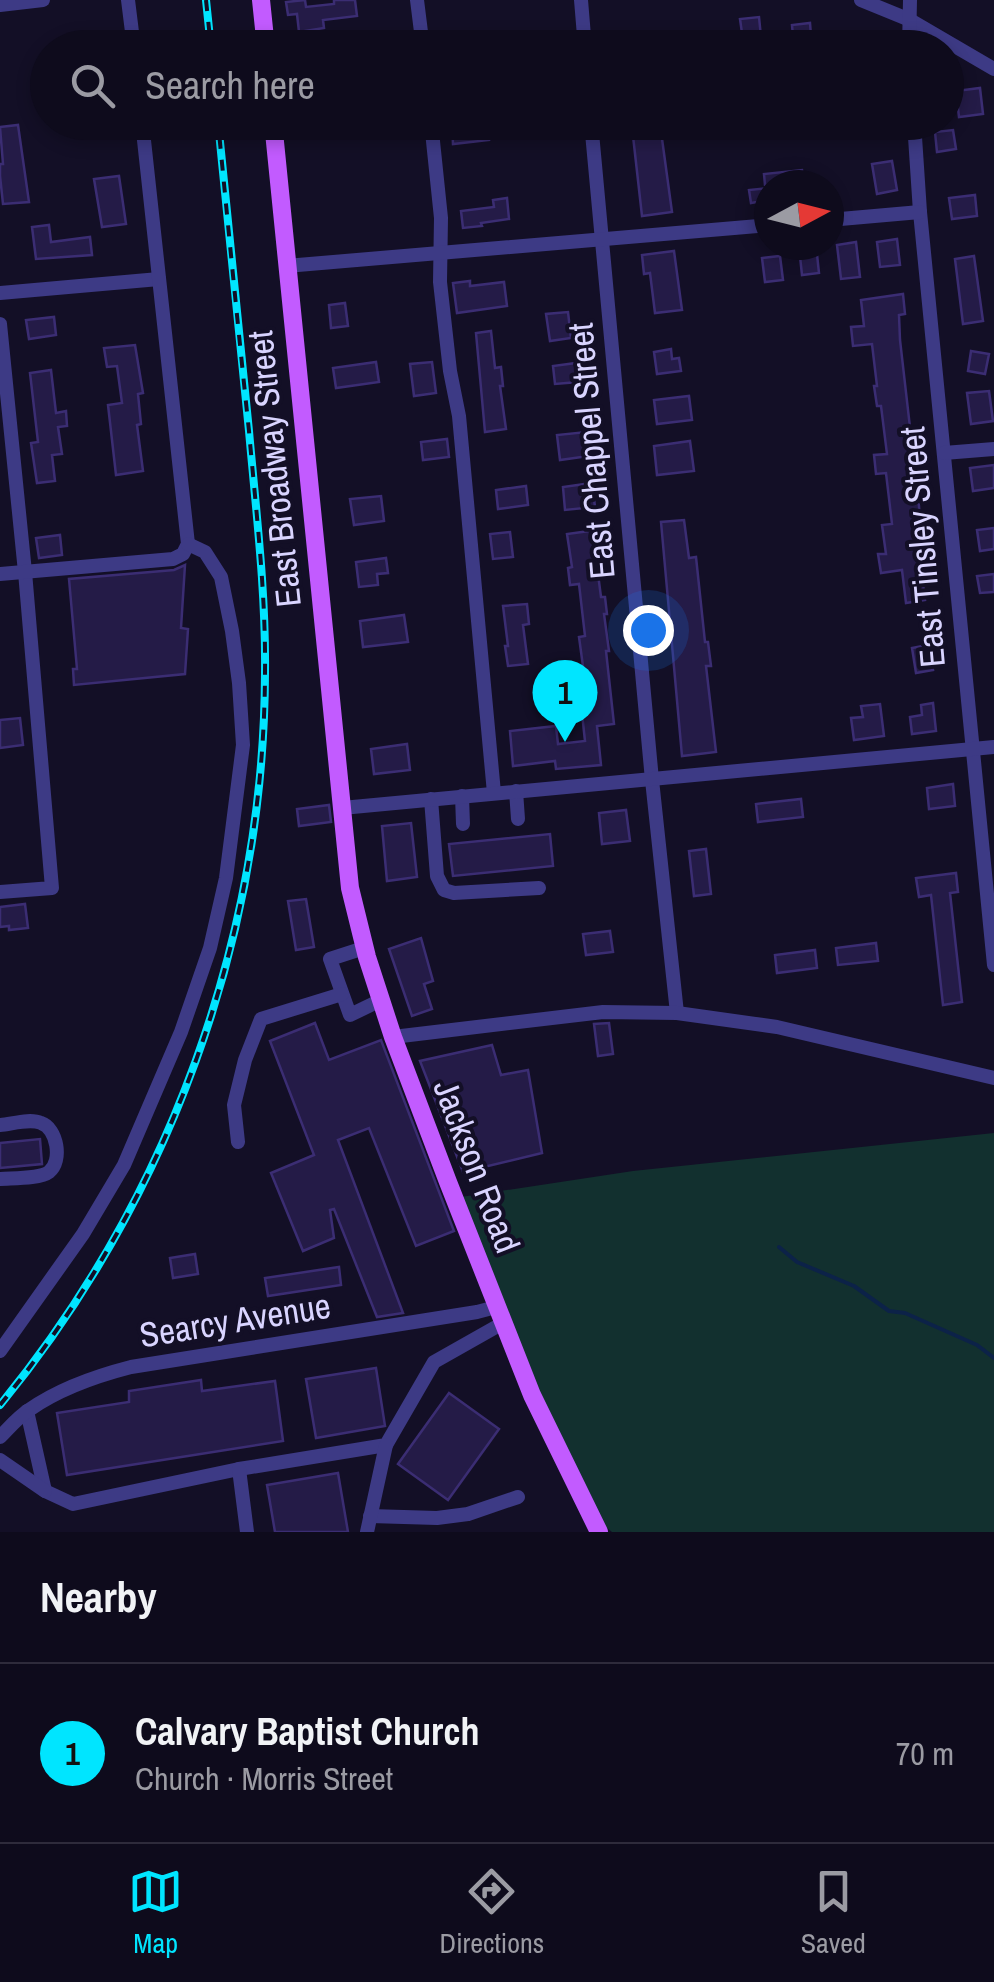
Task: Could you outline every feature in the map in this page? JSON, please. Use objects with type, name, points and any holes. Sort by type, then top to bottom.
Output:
[{"type":"main road","points":[[262,0],[264,30]]},
{"type":"main road","name":"East Broadway Street","points":[[274,140],[342,808]]},
{"type":"main road","name":"Jackson Road","points":[[342,808],[350,888],[364,948],[393,1036],[532,1395],[599,1532]]},
{"type":"street","points":[[0,5],[43,0]]},
{"type":"street","points":[[128,0],[132,30]]},
{"type":"street","points":[[417,0],[420,30]]},
{"type":"street","points":[[581,0],[584,30]]},
{"type":"street","points":[[861,0],[927,30]]},
{"type":"street","points":[[910,0],[910,30]]},
{"type":"street","points":[[964,52],[994,69]]},
{"type":"street","points":[[144,140],[185,549]]},
{"type":"street","points":[[433,140],[441,218],[440,282],[459,416],[494,793]]},
{"type":"street","name":"East Chappel Street","points":[[593,140],[677,1013]]},
{"type":"street","name":"East Tinsley Street","points":[[915,140],[994,964]]},
{"type":"street","points":[[844,219],[920,212]]},
{"type":"street","points":[[286,266],[754,226]]},
{"type":"street","points":[[0,293],[159,279]]},
{"type":"street","points":[[0,324],[52,888],[0,892]]},
{"type":"street","points":[[944,453],[994,449]]},
{"type":"street","points":[[0,574],[173,559],[185,549],[205,552],[221,577],[232,631],[243,745],[226,878],[210,948],[181,1032],[124,1166],[83,1234],[0,1351]]},
{"type":"street","points":[[342,808],[994,747]]},
{"type":"street","points":[[516,792],[518,819]]},
{"type":"street","points":[[462,796],[463,824]]},
{"type":"street","points":[[432,799],[437,876],[444,890],[454,893],[539,888]]},
{"type":"street","points":[[364,948],[330,959],[350,1015],[381,1000]]},
{"type":"street","points":[[238,1142],[234,1105],[261,1018],[342,994]]},
{"type":"street","points":[[393,1036],[603,1012],[677,1013],[777,1027],[994,1078]]},
{"type":"street","points":[[0,1125],[37,1121],[53,1134],[57,1150],[52,1170],[43,1175],[0,1179]]},
{"type":"street","name":"Searcy Avenue","points":[[0,1437],[27,1411],[62,1391],[132,1367],[477,1312],[500,1315]]},
{"type":"street","points":[[367,1532],[386,1445],[434,1362],[500,1315]]},
{"type":"street","points":[[27,1411],[46,1490]]},
{"type":"street","points":[[0,1460],[73,1504],[239,1469],[386,1445]]},
{"type":"street","points":[[239,1469],[246,1532]]},
{"type":"street","points":[[370,1516],[437,1518],[468,1514],[518,1497]]},
{"type":"green space","points":[[994,1133],[994,1532],[612,1532],[587,1511],[461,1197],[633,1171]]},
{"type":"building","points":[[305,0],[306,7],[355,0],[357,16],[323,20],[324,28],[299,30],[297,14],[288,15],[286,2]]},
{"type":"building","points":[[759,17],[760,30],[742,30],[740,19]]},
{"type":"building","points":[[810,23],[811,30],[792,30],[792,25]]},
{"type":"building","points":[[980,88],[983,114],[964,116],[964,90]]},
{"type":"building","points":[[18,125],[29,202],[3,204],[0,127]]},
{"type":"building","points":[[453,140],[489,140],[453,144]]},
{"type":"building","points":[[633,140],[662,140],[672,212],[642,216]]},
{"type":"building","points":[[936,140],[955,140],[956,149],[937,152]]},
{"type":"building","points":[[892,161],[897,190],[877,194],[872,164]]},
{"type":"building","points":[[119,176],[126,224],[102,227],[94,179]]},
{"type":"building","points":[[975,195],[977,216],[952,219],[949,198]]},
{"type":"building","points":[[507,198],[509,219],[463,228],[461,211],[494,207],[493,200]]},
{"type":"building","points":[[49,225],[51,242],[90,237],[92,255],[36,259],[32,227]]},
{"type":"building","points":[[897,239],[900,265],[880,267],[877,242]]},
{"type":"building","points":[[856,242],[860,277],[841,279],[839,260],[844,260],[844,244]]},
{"type":"building","points":[[674,251],[682,310],[655,313],[650,273],[644,274],[642,255]]},
{"type":"building","points":[[974,256],[983,321],[963,324],[955,259]]},
{"type":"building","points":[[762,260],[780,260],[783,280],[765,282]]},
{"type":"building","points":[[800,260],[818,260],[819,273],[802,275]]},
{"type":"building","points":[[470,281],[470,286],[504,282],[507,306],[457,313],[453,283]]},
{"type":"building","points":[[903,294],[905,314],[899,315],[900,340],[919,506],[925,600],[906,603],[902,570],[881,573],[878,554],[886,554],[882,525],[892,524],[886,473],[876,474],[874,455],[887,454],[881,406],[877,406],[874,386],[872,344],[853,346],[851,327],[864,326],[861,300]]},
{"type":"building","points":[[345,303],[348,326],[331,328],[329,305]]},
{"type":"building","points":[[568,312],[571,338],[550,341],[546,314]]},
{"type":"building","points":[[54,317],[56,335],[29,339],[26,320]]},
{"type":"building","points":[[491,331],[495,368],[501,367],[506,429],[485,432],[476,333]]},
{"type":"building","points":[[135,345],[143,393],[138,394],[141,424],[137,425],[143,471],[116,475],[108,405],[122,403],[117,366],[107,367],[104,348]]},
{"type":"building","points":[[671,349],[672,359],[679,358],[681,371],[657,374],[654,352]]},
{"type":"building","points":[[971,351],[989,354],[985,374],[968,371]]},
{"type":"building","points":[[376,362],[379,382],[336,388],[333,368]]},
{"type":"building","points":[[432,362],[436,393],[414,396],[410,364]]},
{"type":"building","points":[[576,363],[578,382],[555,384],[553,366]]},
{"type":"building","points":[[51,370],[56,413],[66,411],[67,426],[58,427],[62,454],[52,455],[55,481],[37,483],[31,443],[38,442],[30,373]]},
{"type":"building","points":[[989,391],[993,421],[971,424],[967,393]]},
{"type":"building","points":[[689,396],[692,420],[657,424],[654,400]]},
{"type":"building","points":[[586,432],[589,456],[560,460],[557,435]]},
{"type":"building","points":[[447,439],[449,457],[423,460],[421,442]]},
{"type":"building","points":[[690,441],[694,471],[657,475],[654,446]]},
{"type":"building","points":[[994,465],[994,488],[973,491],[970,468]]},
{"type":"building","points":[[592,483],[595,507],[565,510],[563,487]]},
{"type":"building","points":[[526,486],[528,505],[498,509],[496,490]]},
{"type":"building","points":[[381,496],[384,521],[354,525],[350,499]]},
{"type":"building","points":[[684,520],[689,558],[696,557],[708,642],[711,666],[706,666],[716,752],[682,756],[661,522]]},
{"type":"building","points":[[994,528],[994,549],[980,551],[977,530]]},
{"type":"building","points":[[597,530],[600,550],[595,551],[607,614],[606,651],[614,724],[597,726],[601,765],[556,769],[555,761],[513,766],[510,731],[556,726],[558,744],[585,741],[581,704],[588,703],[579,637],[585,636],[579,584],[570,585],[568,568],[572,567],[567,534]]},
{"type":"building","points":[[510,532],[513,557],[493,559],[490,534]]},
{"type":"building","points":[[60,535],[62,555],[39,558],[36,538]]},
{"type":"building","points":[[386,558],[388,573],[377,574],[378,585],[359,587],[356,562]]},
{"type":"building","points":[[185,565],[181,628],[188,629],[185,674],[74,685],[73,669],[77,669],[69,579],[174,570]]},
{"type":"building","points":[[994,574],[994,592],[980,593],[977,576]]},
{"type":"building","points":[[527,604],[529,624],[523,625],[528,664],[508,666],[503,606]]},
{"type":"building","points":[[404,615],[408,642],[363,647],[360,621]]},
{"type":"building","points":[[928,645],[933,670],[916,673],[912,648]]},
{"type":"building","points":[[933,703],[936,731],[912,734],[910,717],[922,715],[921,705]]},
{"type":"building","points":[[880,704],[884,736],[854,740],[851,718],[863,717],[861,706]]},
{"type":"building","points":[[20,718],[23,745],[0,748],[0,720]]},
{"type":"building","points":[[407,744],[410,770],[374,774],[371,749]]},
{"type":"building","points":[[953,784],[955,806],[929,809],[927,788]]},
{"type":"building","points":[[801,799],[803,817],[758,822],[756,804]]},
{"type":"building","points":[[329,805],[331,822],[299,826],[297,809]]},
{"type":"building","points":[[626,810],[630,841],[602,844],[599,813]]},
{"type":"building","points":[[411,823],[417,877],[387,881],[382,826]]},
{"type":"building","points":[[550,834],[553,866],[453,876],[449,844]]},
{"type":"building","points":[[706,849],[711,894],[694,896],[689,851]]},
{"type":"building","points":[[956,873],[958,892],[950,893],[962,1002],[943,1005],[931,895],[919,897],[916,878]]},
{"type":"building","points":[[306,899],[314,947],[296,950],[288,901]]},
{"type":"building","points":[[25,904],[28,928],[0,927],[0,907]]},
{"type":"building","points":[[610,931],[613,952],[586,955],[583,934]]},
{"type":"building","points":[[421,938],[433,981],[424,984],[432,1009],[412,1016],[389,949]]},
{"type":"building","points":[[876,943],[878,961],[838,965],[836,948]]},
{"type":"building","points":[[815,950],[817,968],[777,973],[775,955]]},
{"type":"building","points":[[315,1023],[329,1060],[381,1040],[454,1231],[416,1246],[369,1128],[338,1140],[403,1313],[377,1317],[334,1209],[330,1210],[334,1238],[303,1251],[271,1173],[314,1155],[270,1041]]},
{"type":"building","points":[[609,1023],[613,1054],[598,1056],[594,1024]]},
{"type":"building","points":[[492,1045],[501,1075],[528,1070],[542,1153],[463,1172],[420,1061]]},
{"type":"building","points":[[40,1139],[42,1164],[0,1168],[0,1143]]},
{"type":"building","points":[[195,1254],[198,1274],[173,1278],[170,1258]]},
{"type":"building","points":[[339,1267],[341,1285],[268,1296],[265,1278]]},
{"type":"building","points":[[376,1368],[385,1426],[316,1438],[306,1379]]},
{"type":"building","points":[[201,1380],[202,1391],[275,1381],[283,1441],[67,1475],[57,1413],[129,1402],[129,1391]]},
{"type":"building","points":[[449,1393],[499,1429],[448,1500],[398,1464]]},
{"type":"building","points":[[338,1473],[348,1532],[275,1532],[267,1485]]},
{"type":"waterway","points":[[779,1247],[797,1262],[854,1286],[889,1311],[905,1313],[977,1345],[994,1358]]},
{"type":"railway","points":[[206,0],[209,30]]},
{"type":"railway","points":[[0,1405],[60,1325],[113,1241],[158,1153],[195,1062],[225,967],[247,871],[260,772],[264,612],[220,140]]},
{"type":"place","name":"Calvary Baptist Church","points":[[565,742]]}]
